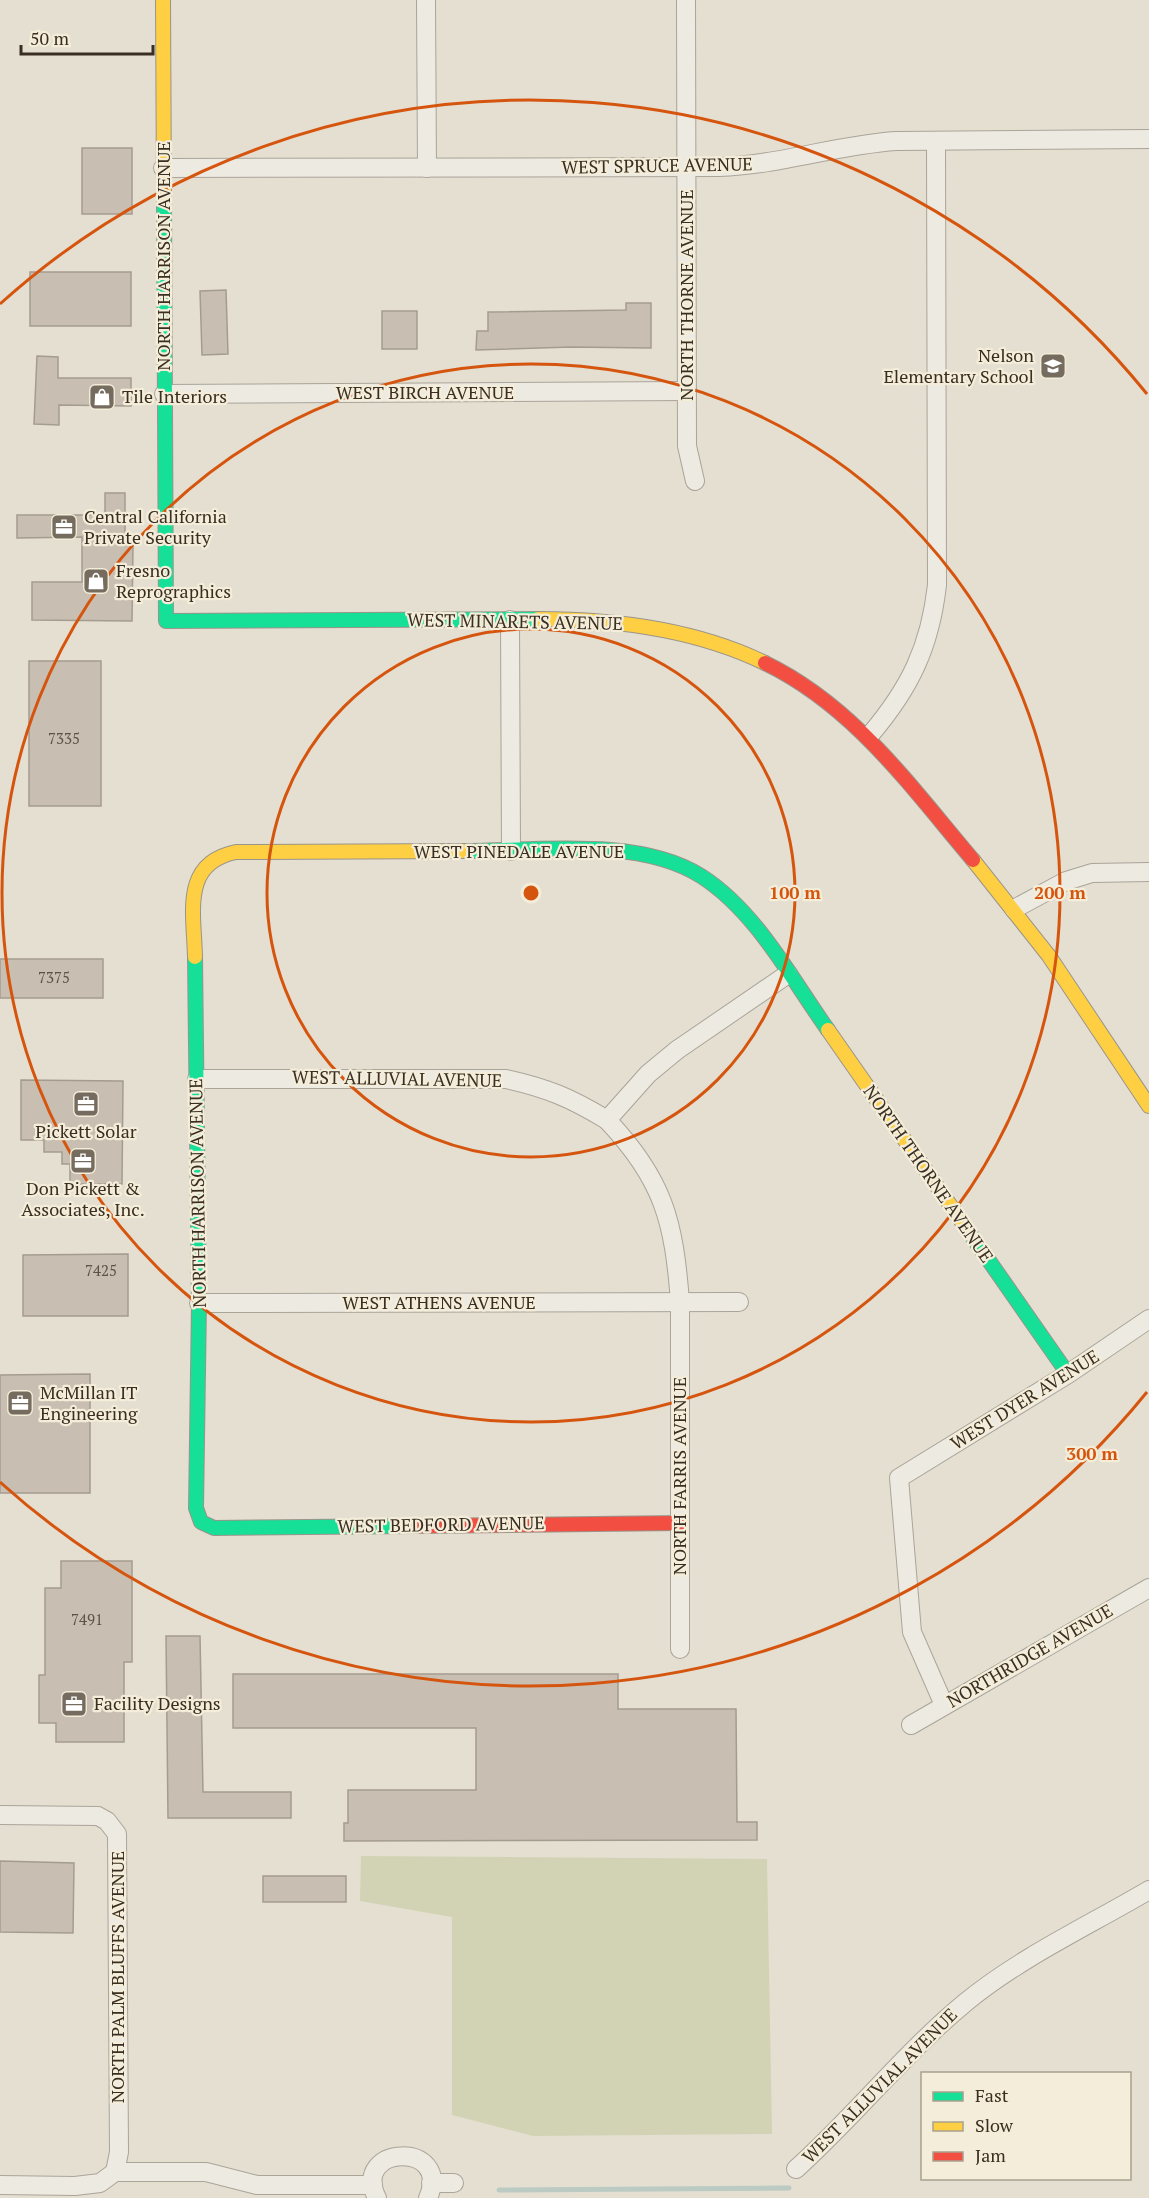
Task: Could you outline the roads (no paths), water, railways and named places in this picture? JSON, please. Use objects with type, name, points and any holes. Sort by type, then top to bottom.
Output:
[{"type":"street","name":"NORTH HARRISON AVENUE","points":[[163,0],[166,621]]},
{"type":"street","points":[[426,0],[427,168]]},
{"type":"street","name":"NORTH THORNE AVENUE","points":[[686,0],[688,455],[695,481]]},
{"type":"street","name":"WEST SPRUCE AVENUE","points":[[163,168],[748,166],[781,162],[858,144],[1149,139]]},
{"type":"street","points":[[870,735],[898,698],[920,662],[928,638],[934,605],[936,141]]},
{"type":"street","name":"WEST BIRCH AVENUE","points":[[164,394],[687,391]]},
{"type":"street","points":[[510,620],[511,851]]},
{"type":"street","name":"WEST MINARETS AVENUE","points":[[166,621],[613,622],[661,628],[710,640],[785,672],[823,696],[870,735],[1014,909],[1149,1106]]},
{"type":"street","name":"WEST PINEDALE AVENUE","points":[[204,865],[218,855],[236,852],[622,851],[680,865],[709,882],[736,905],[788,974]]},
{"type":"street","name":"NORTH HARRISON AVENUE","points":[[201,1522],[196,1508],[199,1303],[194,899],[197,879],[204,865]]},
{"type":"street","points":[[1014,909],[1058,885],[1092,873],[1149,872]]},
{"type":"street","points":[[607,1120],[648,1074],[677,1050],[788,974]]},
{"type":"street","name":"NORTH THORNE AVENUE","points":[[788,974],[1068,1374]]},
{"type":"street","name":"WEST ALLUVIAL AVENUE","points":[[197,1078],[506,1079],[547,1088],[607,1120]]},
{"type":"street","name":"NORTH FARRIS AVENUE","points":[[607,1120],[634,1148],[654,1179],[676,1250],[680,1302],[680,1649]]},
{"type":"street","points":[[680,1302],[740,1302]]},
{"type":"street","name":"WEST ATHENS AVENUE","points":[[199,1303],[680,1302]]},
{"type":"street","name":"WEST DYER AVENUE","points":[[944,1705],[912,1632],[899,1478],[1068,1374],[1149,1319]]},
{"type":"street","name":"WEST BEDFORD AVENUE","points":[[201,1522],[214,1528],[681,1523]]},
{"type":"street","name":"NORTHRIDGE AVENUE","points":[[911,1725],[1149,1588]]},
{"type":"street","name":"NORTH PALM BLUFFS AVENUE","points":[[0,1815],[99,1816],[107,1821],[117,1834],[119,2152],[116,2172]]},
{"type":"street","name":"WEST ALLUVIAL AVENUE","points":[[796,2169],[908,2054],[967,2001],[1011,1970],[1149,1890]]},
{"type":"street","points":[[0,2184],[75,2186],[100,2183],[116,2172],[206,2172],[257,2185],[375,2192],[374,2177],[382,2163],[396,2155],[405,2154],[420,2160],[426,2166],[430,2190],[454,2183]]},
{"type":"waterway","points":[[499,2190],[789,2188]]},
{"type":"place","name":"Nelson Elementary School","points":[[1053,366]]},
{"type":"place","name":"Tile Interiors","points":[[102,397]]},
{"type":"place","name":"Central California Private Security","points":[[64,527]]},
{"type":"place","name":"Fresno Reprographics","points":[[96,581]]},
{"type":"place","name":"Pickett Solar","points":[[86,1104]]},
{"type":"place","name":"Don Pickett & Associates, Inc.","points":[[83,1161]]},
{"type":"place","name":"McMillan IT Engineering","points":[[20,1403]]},
{"type":"place","name":"Facility Designs","points":[[74,1704]]}]
